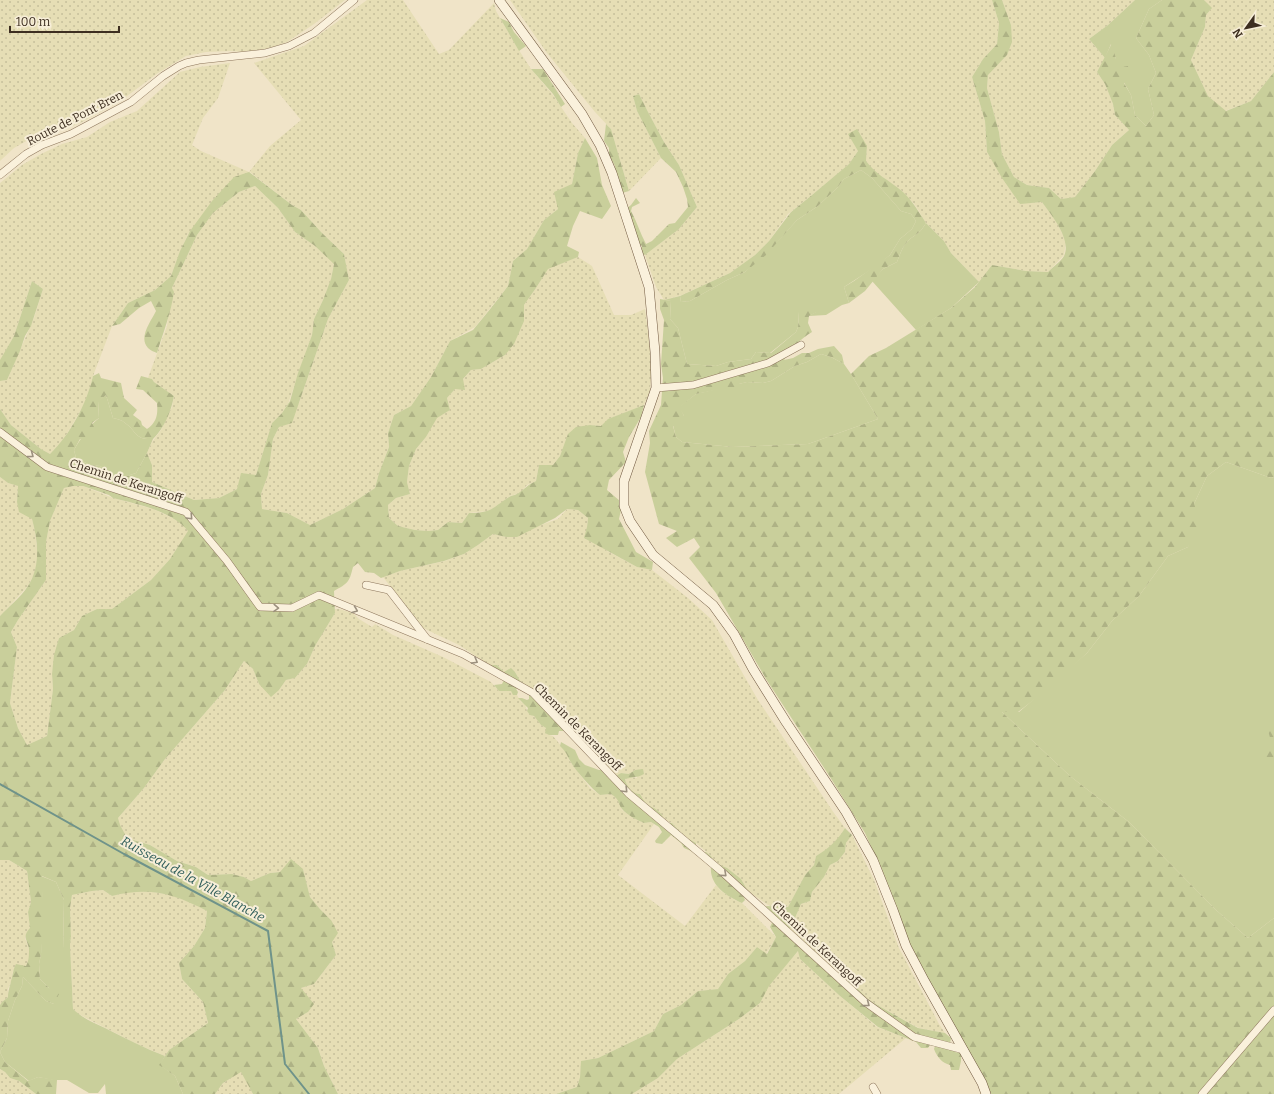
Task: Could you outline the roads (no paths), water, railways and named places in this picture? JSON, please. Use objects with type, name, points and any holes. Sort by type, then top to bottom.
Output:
[{"type":"street","name":"Route de Pont Bren","points":[[0,175],[26,154],[42,145],[71,134],[131,102],[163,76],[186,63],[199,60],[265,53],[289,46],[314,33],[354,0]]},
{"type":"street","points":[[499,0],[582,114],[600,145],[612,172],[649,287],[655,352],[656,388],[624,481],[624,506],[630,522],[653,555],[713,605],[734,634],[753,669],[786,722],[846,812],[873,860],[906,946],[982,1083],[986,1094]]},
{"type":"street","points":[[656,388],[693,385],[768,363],[801,345]]},
{"type":"street","name":"Chemin de Kerangoff","points":[[0,432],[47,467],[186,512],[227,561],[260,607],[292,608],[319,595],[463,654],[533,693],[629,794],[721,871],[865,1002],[914,1037],[964,1050]]},
{"type":"street","points":[[366,585],[390,590],[427,639]]},
{"type":"street","points":[[1202,1094],[1274,1010]]},
{"type":"waterway","name":"Ruisseau de la Ville Blanche","points":[[0,784],[124,854],[268,931],[285,1064],[309,1094]]}]
